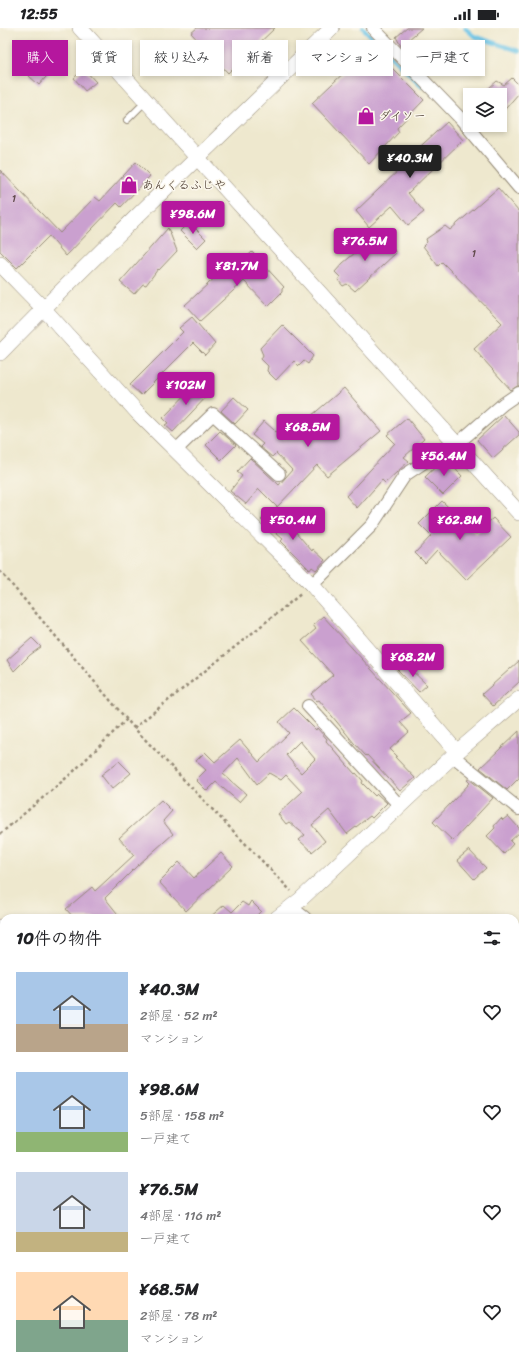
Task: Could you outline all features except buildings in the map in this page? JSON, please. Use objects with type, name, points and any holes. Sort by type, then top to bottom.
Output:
[{"type":"street","points":[[80,28],[519,513]]},
{"type":"street","points":[[0,353],[43,308],[332,28]]},
{"type":"street","points":[[372,28],[460,118],[519,188]]},
{"type":"street","points":[[0,264],[43,308],[138,413],[312,585],[455,754],[519,809]]},
{"type":"street","points":[[312,585],[372,525],[405,476],[455,442],[519,393]]},
{"type":"street","points":[[176,450],[213,414],[279,474]]},
{"type":"street","points":[[283,914],[455,754],[519,699]]},
{"type":"street","points":[[308,706],[400,806]]},
{"type":"street","points":[[295,903],[303,914]]},
{"type":"lane","points":[[127,120],[146,100]]},
{"type":"path","points":[[0,571],[134,728],[295,903]]},
{"type":"path","points":[[134,728],[312,585]]},
{"type":"path","points":[[0,834],[72,773],[127,719]]},
{"type":"waterway","points":[[363,28],[421,86]]},
{"type":"waterway","points":[[465,28],[474,36],[519,51]]},
{"type":"place","name":"ダイソー","points":[[366,116]]},
{"type":"place","name":"あんくるふじや","points":[[129,185]]}]
